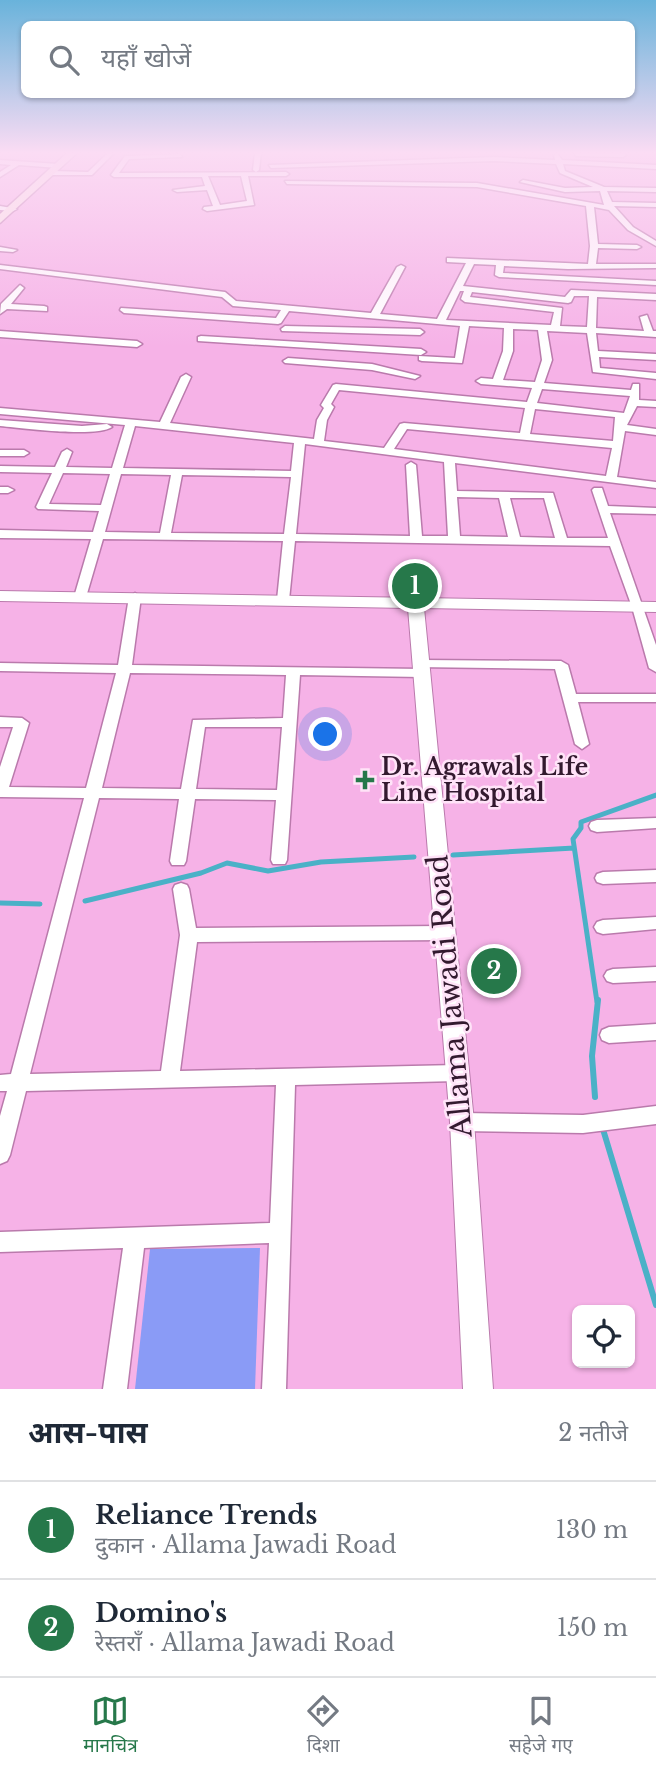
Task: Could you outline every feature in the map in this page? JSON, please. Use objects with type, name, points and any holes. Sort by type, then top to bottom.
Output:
[{"type":"street","points":[[591,218],[594,246],[592,266]]},
{"type":"street","points":[[620,218],[636,234],[656,244]]},
{"type":"street","points":[[594,246],[637,247]]},
{"type":"street","points":[[0,250],[13,250]]},
{"type":"street","points":[[450,260],[568,267],[651,266],[656,296],[571,293],[568,300],[503,288],[464,289]]},
{"type":"street","points":[[471,261],[464,299],[559,310],[555,328]]},
{"type":"street","points":[[498,263],[499,275],[654,283]]},
{"type":"street","points":[[0,267],[225,295],[233,303],[465,324],[653,334]]},
{"type":"street","points":[[374,316],[401,267]]},
{"type":"street","points":[[3,304],[20,288]]},
{"type":"street","points":[[440,322],[464,289]]},
{"type":"street","points":[[593,294],[591,331],[596,370],[656,376]]},
{"type":"street","points":[[496,325],[503,309],[496,307],[497,303]]},
{"type":"street","points":[[3,304],[44,309]]},
{"type":"street","points":[[124,310],[278,320],[287,308]]},
{"type":"street","points":[[644,317],[653,334]]},
{"type":"street","points":[[408,394],[421,355],[417,320]]},
{"type":"street","points":[[201,339],[421,355],[459,361],[465,324]]},
{"type":"street","points":[[497,382],[508,351],[509,326]]},
{"type":"street","points":[[525,435],[531,403],[546,373],[548,347],[542,328]]},
{"type":"street","points":[[285,329],[419,332]]},
{"type":"street","points":[[0,334],[137,344]]},
{"type":"street","points":[[594,354],[656,357]]},
{"type":"street","points":[[288,361],[372,367],[415,376]]},
{"type":"street","points":[[621,427],[634,398],[636,374]]},
{"type":"street","points":[[164,425],[186,377]]},
{"type":"street","points":[[481,381],[539,385],[634,398],[656,404]]},
{"type":"street","points":[[319,442],[322,421],[329,407],[326,405],[336,387],[531,403],[620,415],[621,427],[611,480]]},
{"type":"street","points":[[0,411],[130,425]]},
{"type":"street","points":[[0,423],[82,429],[164,425],[656,485]]},
{"type":"street","points":[[80,597],[130,425]]},
{"type":"street","points":[[387,452],[404,426],[618,445]]},
{"type":"street","points":[[621,427],[656,432]]},
{"type":"street","points":[[283,600],[300,440]]},
{"type":"street","points":[[67,452],[42,507],[106,508]]},
{"type":"street","points":[[0,453],[24,453]]},
{"type":"street","points":[[449,460],[454,539]]},
{"type":"street","points":[[411,465],[416,538]]},
{"type":"street","points":[[0,469],[295,474]]},
{"type":"street","points":[[165,535],[177,472]]},
{"type":"street","points":[[598,490],[656,668]]},
{"type":"street","points":[[451,494],[549,495],[562,541]]},
{"type":"street","points":[[504,496],[515,540]]},
{"type":"street","points":[[603,509],[656,511]]},
{"type":"street","points":[[0,534],[614,542]]},
{"type":"street","points":[[0,596],[656,607]]},
{"type":"street","points":[[0,1155],[9,1083],[92,794],[124,670],[135,597]]},
{"type":"street","name":"Allama Jawadi Road","points":[[416,603],[462,1122],[478,1389]]},
{"type":"street","points":[[0,667],[293,672],[561,665],[582,744]]},
{"type":"street","points":[[279,860],[293,672]]},
{"type":"street","points":[[569,698],[656,698]]},
{"type":"street","points":[[0,722],[22,723],[0,791],[284,794]]},
{"type":"street","points":[[178,861],[190,794],[198,723],[288,722]]},
{"type":"street","points":[[597,826],[656,823]]},
{"type":"street","points":[[603,878],[656,876]]},
{"type":"street","points":[[170,1077],[189,935],[181,889]]},
{"type":"street","points":[[603,928],[656,923]]},
{"type":"street","points":[[189,935],[444,933]]},
{"type":"street","points":[[612,976],[656,974]]},
{"type":"street","points":[[609,1035],[656,1031]]},
{"type":"street","points":[[9,1083],[170,1077],[457,1073]]},
{"type":"street","points":[[274,1389],[286,1076]]},
{"type":"street","points":[[462,1122],[583,1124],[656,1115]]},
{"type":"street","points":[[0,1241],[280,1233]]},
{"type":"street","points":[[115,1389],[135,1237]]},
{"type":"shaded area","points":[[260,1248],[255,1389],[135,1389],[150,1249]]},
{"type":"waterway","points":[[597,1002],[573,839],[581,828],[581,822],[656,795]]},
{"type":"waterway","points":[[453,855],[574,848]]},
{"type":"waterway","points":[[85,901],[201,873],[227,863],[268,871],[321,862],[414,857]]},
{"type":"waterway","points":[[0,903],[40,904]]},
{"type":"waterway","points":[[595,1097],[592,1056],[598,1000]]},
{"type":"waterway","points":[[602,1126],[656,1305]]},
{"type":"place","name":"Reliance Trends","points":[[415,586]]},
{"type":"place","name":"Dr. Agrawals Life Line Hospital","points":[[365,780]]},
{"type":"place","name":"Domino's","points":[[494,971]]}]
